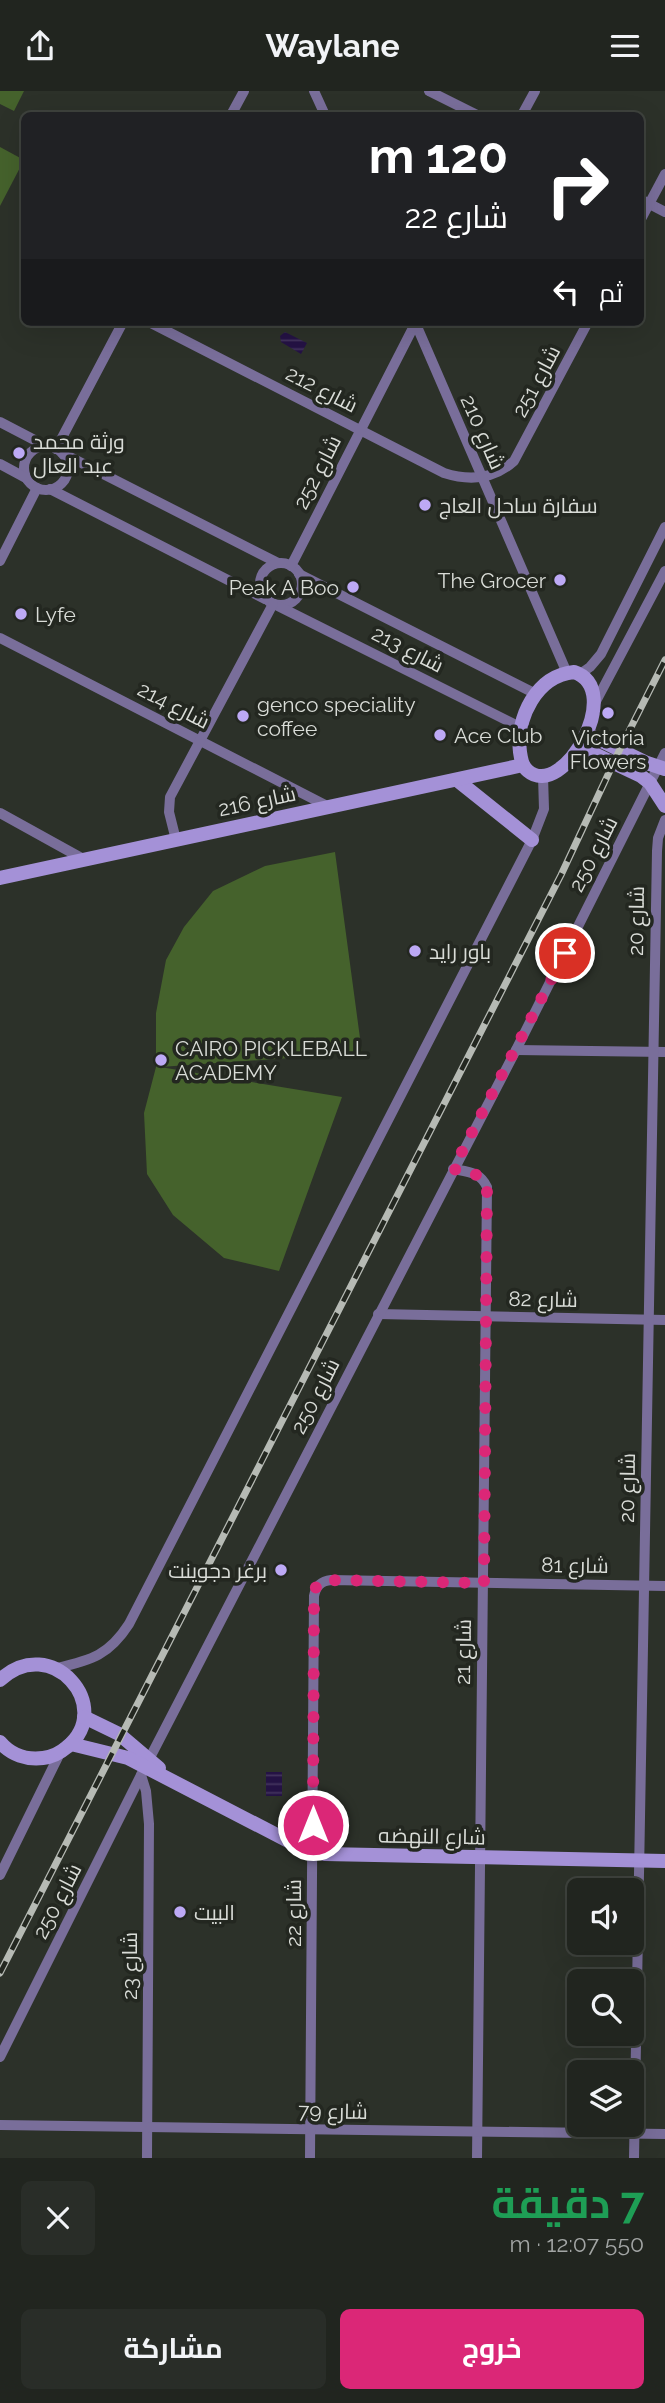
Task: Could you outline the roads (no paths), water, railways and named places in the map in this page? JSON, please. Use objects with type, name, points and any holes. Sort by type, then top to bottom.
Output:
[{"type":"main road","points":[[573,673],[589,685],[593,707],[587,734],[580,747],[563,765],[543,776],[532,774],[523,765],[519,747],[520,727],[526,709],[536,694],[550,681],[573,673]]},
{"type":"main road","points":[[587,734],[662,768]]},
{"type":"main road","points":[[580,747],[641,776],[650,783],[665,806]]},
{"type":"main road","name":"شارع 216","points":[[0,878],[523,765]]},
{"type":"main road","points":[[457,780],[532,840]]},
{"type":"main road","points":[[0,1680],[15,1668],[41,1664],[57,1668],[69,1677],[78,1688],[83,1702],[83,1717],[77,1736],[65,1748]]},
{"type":"main road","name":"شارع النهضه","points":[[83,1717],[119,1734],[146,1767]]},
{"type":"main road","name":"شارع النهضه","points":[[0,1742],[24,1758],[49,1757],[65,1748],[110,1751],[312,1851],[341,1855],[665,1861]]},
{"type":"street","points":[[233,112],[244,91]]},
{"type":"street","points":[[314,91],[324,112]]},
{"type":"street","points":[[429,91],[471,112]]},
{"type":"street","points":[[524,112],[535,91]]},
{"type":"street","points":[[665,174],[645,202],[665,212]]},
{"type":"street","points":[[55,450],[120,326]]},
{"type":"street","name":"شارع 212","points":[[157,326],[444,473],[470,479],[482,477]]},
{"type":"street","name":"شارع 252","points":[[295,570],[360,430],[413,326]]},
{"type":"street","name":"شارع 210","points":[[416,326],[482,477],[573,673]]},
{"type":"street","name":"شارع 251","points":[[482,477],[495,475],[514,461],[586,326]]},
{"type":"street","points":[[0,422],[295,570],[302,587],[296,599],[284,605],[272,603],[259,587],[262,574],[278,563]]},
{"type":"street","points":[[0,464],[26,478],[37,488],[50,489],[60,484],[66,475],[67,463],[55,450],[36,449],[27,456],[24,467],[26,478]]},
{"type":"street","points":[[0,561],[37,488]]},
{"type":"street","name":"شارع 213","points":[[50,489],[520,727]]},
{"type":"street","points":[[573,673],[590,667],[601,654],[665,527]]},
{"type":"street","name":"شارع 213","points":[[295,570],[536,694]]},
{"type":"street","points":[[593,707],[665,571]]},
{"type":"street","points":[[176,840],[169,812],[170,797],[272,603]]},
{"type":"street","name":"شارع 214","points":[[0,638],[329,807]]},
{"type":"street","name":"شارع 250","points":[[0,2057],[650,783],[662,768],[665,753]]},
{"type":"street","points":[[57,1668],[85,1662],[108,1650],[130,1624],[532,840],[544,809],[543,776]]},
{"type":"street","points":[[0,813],[85,860]]},
{"type":"street","name":"شارع 20","points":[[636,2060],[652,1052],[657,851],[658,838],[665,820]]},
{"type":"street","points":[[516,1050],[665,1052]]},
{"type":"street","name":"شارع 21","points":[[453,1169],[475,1173],[483,1179],[487,1188],[477,2158]]},
{"type":"street","name":"شارع 82","points":[[378,1314],[665,1320]]},
{"type":"street","name":"شارع 22","points":[[310,2158],[316,1587],[327,1580],[484,1583]]},
{"type":"street","name":"شارع 81","points":[[484,1583],[665,1586]]},
{"type":"street","points":[[0,1875],[65,1748]]},
{"type":"street","name":"شارع 23","points":[[146,1767],[149,1807],[147,2158]]},
{"type":"street","name":"شارع 79","points":[[0,2125],[567,2133]]},
{"type":"street","name":"شارع 79","points":[[644,2134],[665,2134]]},
{"type":"street","name":"شارع 20","points":[[634,2158],[635,2137]]},
{"type":"railway","points":[[0,1973],[561,875],[665,660]]},
{"type":"place","name":"ورثة محمد عبد العال","points":[[19,453]]},
{"type":"place","name":"سفارة ساحل العاج","points":[[425,505]]},
{"type":"place","name":"The Grocer","points":[[560,580]]},
{"type":"place","name":"Peak A Boo","points":[[353,587]]},
{"type":"place","name":"Lyfe","points":[[21,614]]},
{"type":"place","name":"Victoria Flowers","points":[[608,713]]},
{"type":"place","name":"genco speciality coffee","points":[[243,716]]},
{"type":"place","name":"Ace Club","points":[[440,735]]},
{"type":"place","name":"باور رايد","points":[[415,951]]},
{"type":"place","name":"CAIRO PICKLEBALL ACADEMY","points":[[161,1060]]},
{"type":"place","name":"برغر دجوينت","points":[[281,1570]]},
{"type":"place","name":"البيت","points":[[180,1912]]}]
